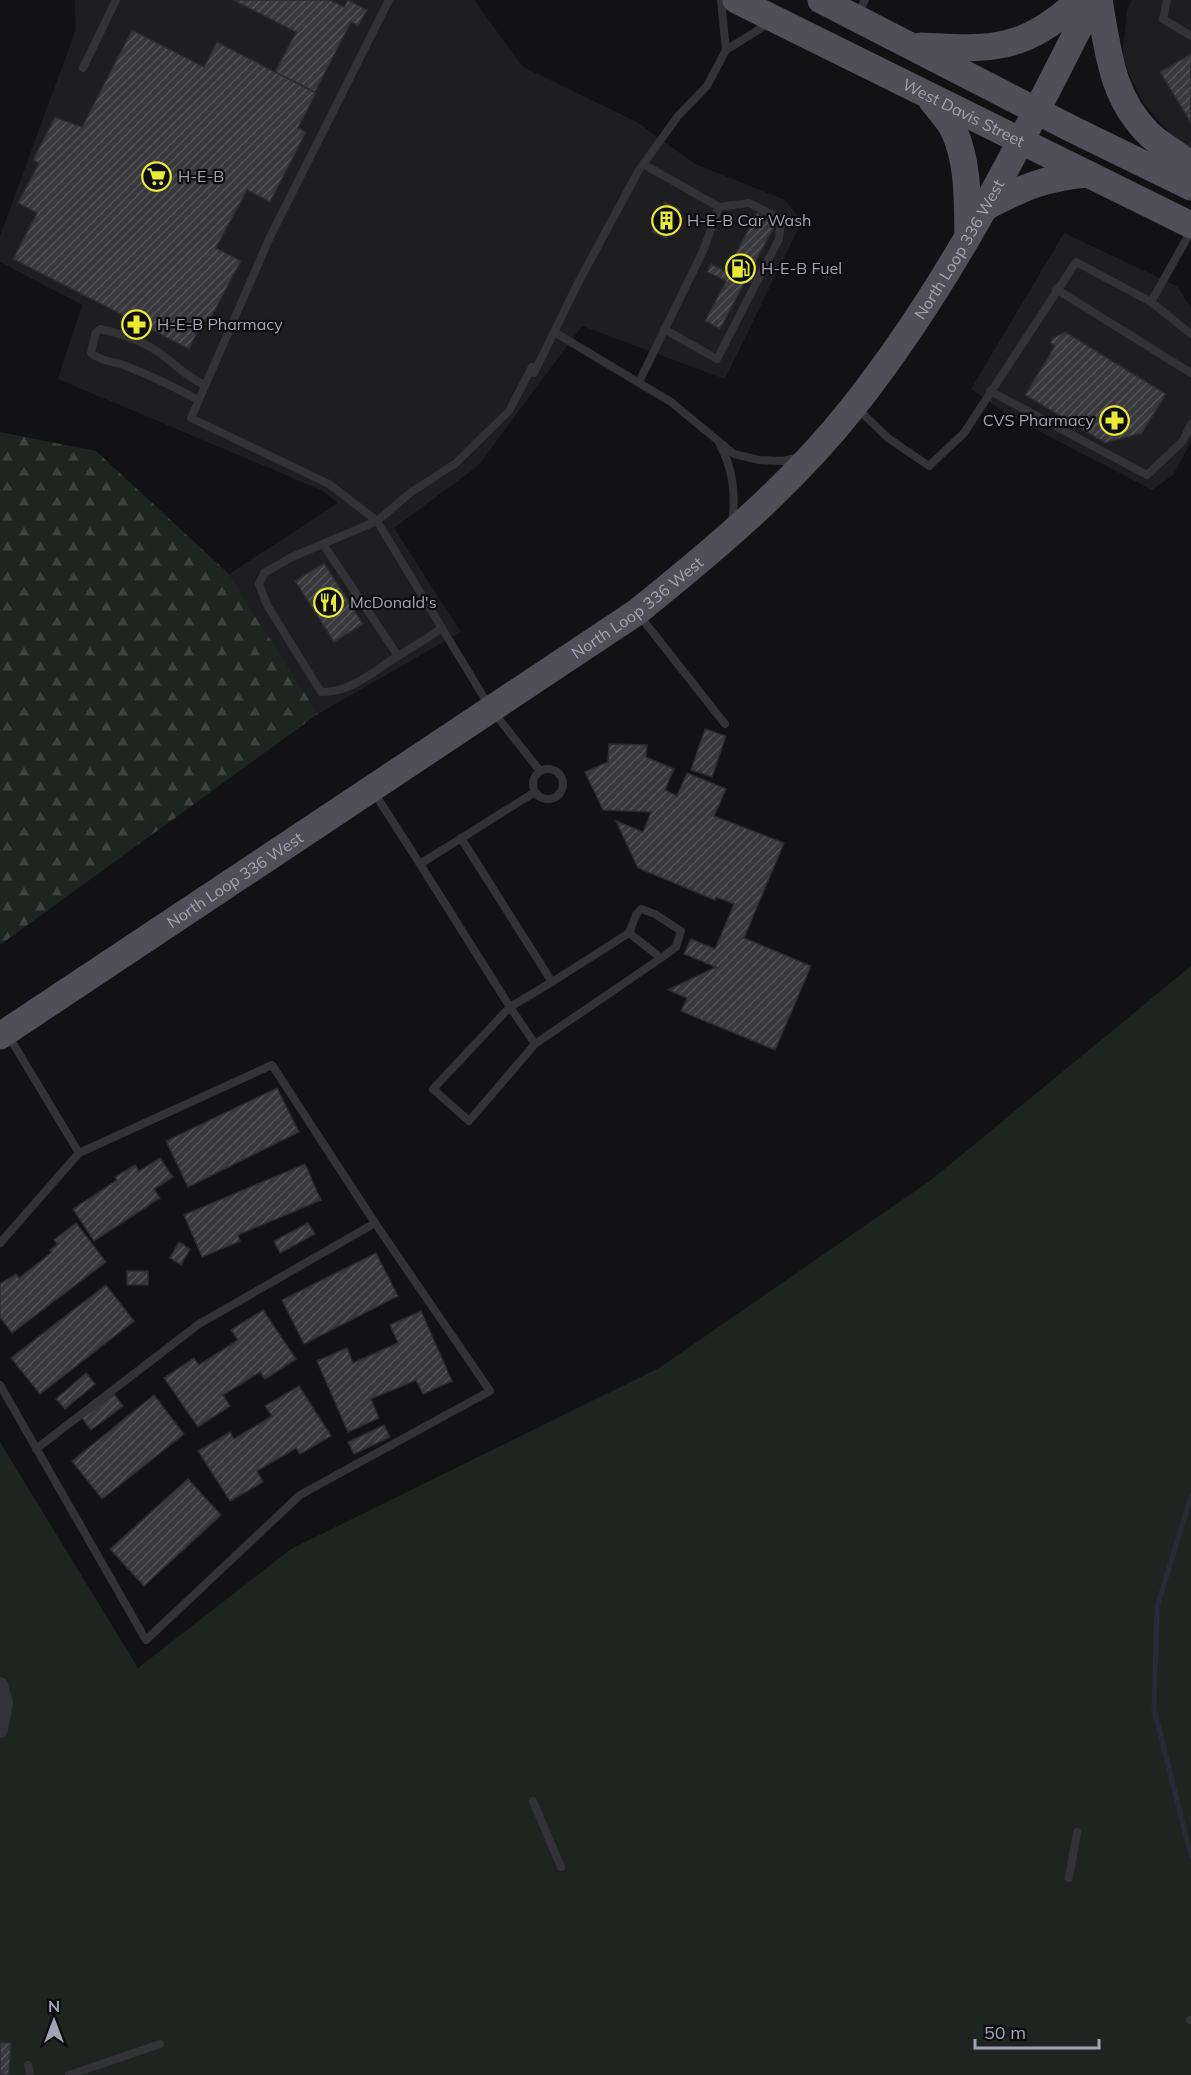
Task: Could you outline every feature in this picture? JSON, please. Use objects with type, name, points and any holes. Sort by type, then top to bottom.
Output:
[{"type":"main road","name":"West Davis Street","points":[[736,0],[1191,225]]},
{"type":"main road","name":"West Davis Street","points":[[821,0],[860,9],[911,46],[1191,187]]},
{"type":"main road","points":[[911,46],[978,49],[1012,43],[1051,26],[1080,0]]},
{"type":"main road","name":"North Loop 336 West","points":[[3,1034],[637,612],[727,537],[775,493],[854,406],[891,357],[968,240],[1093,0]]},
{"type":"main road","points":[[1099,0],[1118,89],[1131,116],[1156,142],[1180,157],[1191,168]]},
{"type":"main road","points":[[928,95],[954,129],[962,156],[967,189],[968,240]]},
{"type":"main road","points":[[986,207],[1025,186],[1051,177],[1087,174]]},
{"type":"street","points":[[0,1685],[4,1702],[0,1730]]},
{"type":"lane","points":[[83,68],[116,0]]},
{"type":"lane","points":[[389,0],[270,237],[191,418],[329,484],[377,521],[491,709],[540,771]]},
{"type":"lane","points":[[721,0],[726,50]]},
{"type":"lane","points":[[1167,0],[1163,19],[1191,36]]},
{"type":"lane","points":[[442,627],[423,643],[398,656],[364,680],[336,693],[321,692],[267,604],[259,584],[264,573],[377,521],[410,493],[456,463],[508,411],[532,367],[534,373],[598,244],[644,164],[678,116],[707,86],[726,50],[775,20]]},
{"type":"lane","points":[[644,164],[719,207],[749,203],[781,219],[779,239],[717,359],[664,329]]},
{"type":"lane","points":[[639,382],[703,251],[719,207]]},
{"type":"lane","points":[[1151,302],[1191,231]]},
{"type":"lane","points":[[854,406],[888,438],[928,466],[964,433],[1056,289],[1076,262],[1151,302],[1191,334]]},
{"type":"lane","points":[[1056,289],[1191,373]]},
{"type":"lane","points":[[198,400],[165,382],[122,364],[101,361],[91,353],[95,334],[100,329],[129,338],[159,352],[183,373],[205,385]]},
{"type":"lane","points":[[554,332],[671,402],[734,454],[759,460],[783,461],[812,453]]},
{"type":"lane","points":[[990,391],[1147,475],[1183,441],[1191,424]]},
{"type":"lane","points":[[718,442],[727,459],[734,487],[733,521],[727,537]]},
{"type":"lane","points":[[323,544],[398,656]]},
{"type":"lane","points":[[637,612],[725,724]]},
{"type":"lane","points":[[552,769],[561,776],[563,788],[556,797],[544,799],[535,792],[532,780],[540,771],[552,769]]},
{"type":"lane","points":[[372,789],[535,1044]]},
{"type":"lane","points":[[420,864],[535,792]]},
{"type":"lane","points":[[461,838],[552,982]]},
{"type":"lane","points":[[641,909],[655,914],[681,931],[676,947],[535,1044],[469,1121],[433,1089],[510,1007],[629,933],[641,909]]},
{"type":"lane","points":[[629,933],[661,958]]},
{"type":"lane","points":[[3,1034],[79,1153]]},
{"type":"lane","points":[[0,1243],[79,1153],[272,1065],[375,1223],[490,1391],[300,1495],[146,1640],[0,1385]]},
{"type":"lane","points":[[36,1449],[199,1324],[375,1223]]},
{"type":"lane","points":[[533,1801],[561,1867]]},
{"type":"lane","points":[[1069,1878],[1077,1832]]},
{"type":"lane","points":[[69,2075],[160,2044]]},
{"type":"lane","points":[[28,2065],[30,2075]]},
{"type":"shaded area","points":[[75,0],[474,0],[523,67],[637,122],[695,164],[785,200],[802,221],[725,379],[582,326],[478,466],[394,528],[461,632],[318,714],[229,574],[338,503],[321,490],[58,379],[82,305],[0,262],[0,236],[76,29]]},
{"type":"shaded area","points":[[1132,0],[1191,0],[1191,158],[1142,101],[1122,58],[1127,10]]},
{"type":"shaded area","points":[[1064,233],[1177,286],[1191,308],[1191,442],[1173,475],[1152,490],[1008,415],[971,389]]},
{"type":"green space","points":[[0,432],[96,451],[229,574],[318,714],[0,945]]},
{"type":"green space","points":[[1191,966],[1191,2075],[0,2075],[0,1442],[138,1668],[291,1549],[659,1368],[931,1180]]},
{"type":"building","points":[[233,0],[330,0],[344,7],[348,0],[367,10],[358,26],[351,22],[315,92],[275,72],[296,32]]},
{"type":"building","name":"H-E-B","points":[[132,30],[204,67],[217,42],[316,93],[298,128],[306,132],[270,202],[247,190],[216,248],[241,261],[208,323],[203,320],[189,349],[13,259],[37,213],[18,203],[39,163],[33,160],[55,117],[82,127]]},
{"type":"building","points":[[1191,54],[1191,123],[1160,72]]},
{"type":"building","name":"H-E-B Car Wash","points":[[665,202],[680,209],[667,239],[652,232]]},
{"type":"building","name":"H-E-B Fuel","points":[[757,213],[776,223],[720,329],[705,321],[726,281],[707,272],[711,264],[726,272]]},
{"type":"building","name":"CVS Pharmacy","points":[[1065,332],[1166,394],[1142,433],[1105,443],[1025,395],[1055,346],[1050,343],[1053,338]]},
{"type":"building","name":"McDonald's","points":[[324,563],[363,624],[334,642],[295,581]]},
{"type":"building","points":[[705,729],[726,736],[712,777],[691,770]]},
{"type":"building","points":[[609,744],[647,745],[646,757],[674,769],[665,790],[677,796],[687,773],[726,789],[714,816],[784,843],[744,938],[811,966],[775,1050],[681,1011],[687,998],[668,990],[716,967],[684,954],[691,939],[715,949],[734,904],[716,897],[715,900],[638,868],[616,821],[643,832],[651,812],[603,810],[585,772],[608,762]]},
{"type":"building","points":[[277,1088],[299,1132],[188,1187],[166,1141]]},
{"type":"building","points":[[160,1158],[173,1177],[154,1189],[160,1198],[94,1241],[73,1209],[117,1180],[115,1177],[135,1165],[139,1171]]},
{"type":"building","points":[[305,1164],[321,1200],[238,1235],[240,1241],[202,1257],[184,1215]]},
{"type":"building","points":[[76,1223],[106,1262],[12,1333],[0,1317],[0,1284],[16,1274],[19,1278],[52,1252],[50,1250],[58,1244],[54,1240]]},
{"type":"building","points":[[308,1223],[315,1234],[280,1253],[274,1241]]},
{"type":"building","points":[[179,1242],[190,1249],[181,1265],[170,1258]]},
{"type":"building","points":[[376,1253],[398,1296],[304,1344],[282,1300]]},
{"type":"building","points":[[127,1271],[148,1271],[148,1285],[127,1285]]},
{"type":"building","points":[[106,1285],[134,1321],[40,1394],[11,1358]]},
{"type":"building","points":[[263,1310],[296,1359],[265,1379],[260,1372],[223,1395],[230,1406],[198,1427],[164,1378],[194,1358],[199,1365],[238,1340],[231,1330]]},
{"type":"building","points":[[421,1311],[452,1381],[423,1394],[416,1380],[371,1399],[379,1418],[348,1432],[317,1361],[347,1348],[353,1363],[398,1343],[390,1325]]},
{"type":"building","points":[[86,1373],[95,1384],[65,1409],[56,1399]]},
{"type":"building","points":[[299,1386],[331,1436],[300,1454],[296,1448],[257,1471],[263,1482],[230,1501],[198,1451],[230,1432],[234,1439],[272,1416],[265,1406]]},
{"type":"building","points":[[114,1394],[123,1406],[91,1430],[82,1418]]},
{"type":"building","points":[[154,1395],[184,1434],[102,1499],[72,1461]]},
{"type":"building","points":[[384,1425],[390,1437],[354,1454],[348,1442]]},
{"type":"building","points":[[188,1479],[221,1515],[144,1586],[110,1549]]},
{"type":"building","points":[[0,2042],[11,2043],[9,2075],[0,2075]]},
{"type":"waterway","points":[[1191,1496],[1157,1607],[1154,1709],[1191,1856]]},
{"type":"place","name":"H-E-B","points":[[157,176]]},
{"type":"place","name":"H-E-B Car Wash","points":[[666,220]]},
{"type":"place","name":"H-E-B Fuel","points":[[740,268]]},
{"type":"place","name":"H-E-B Pharmacy","points":[[136,324]]},
{"type":"place","name":"CVS Pharmacy","points":[[1115,420]]},
{"type":"place","name":"McDonald's","points":[[329,602]]}]
